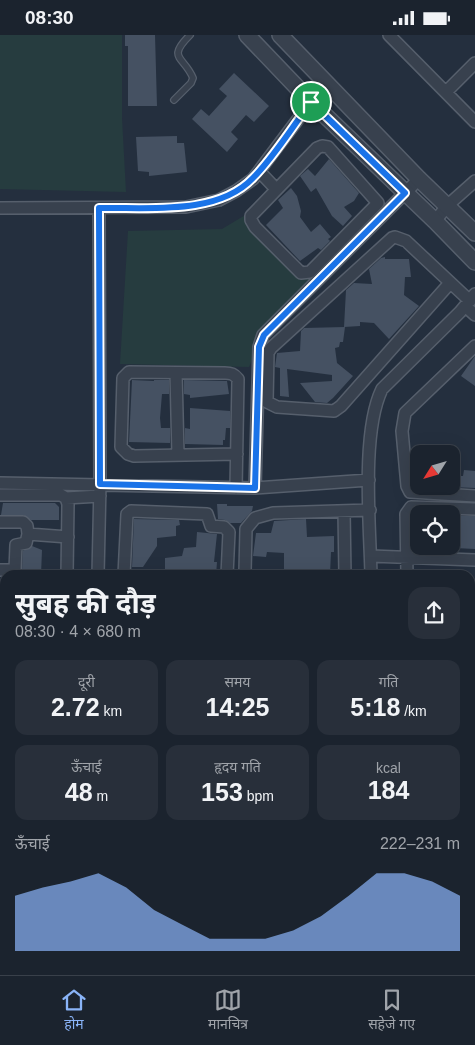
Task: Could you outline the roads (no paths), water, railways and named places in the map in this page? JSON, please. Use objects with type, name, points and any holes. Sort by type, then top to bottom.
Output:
[{"type":"street","points":[[247,35],[311,102],[475,262]]},
{"type":"street","points":[[280,35],[475,233]]},
{"type":"street","points":[[389,35],[475,122]]},
{"type":"street","points":[[446,91],[475,63]]},
{"type":"street","points":[[0,208],[186,207],[220,200],[253,179],[311,102],[330,86]]},
{"type":"street","points":[[322,146],[328,147],[378,203],[310,272],[301,273],[255,227],[251,220],[254,212],[276,189],[317,148],[322,146]]},
{"type":"street","points":[[259,171],[276,189]]},
{"type":"street","points":[[255,488],[259,347],[264,335],[420,179]]},
{"type":"street","points":[[435,221],[448,205],[475,181]]},
{"type":"street","points":[[98,570],[100,496],[99,208]]},
{"type":"street","points":[[450,283],[342,406],[334,411],[277,407],[267,402],[268,353],[271,348],[392,238],[406,241],[470,300],[475,315]]},
{"type":"street","points":[[371,570],[369,480],[371,421],[376,402],[382,389],[470,300]]},
{"type":"street","points":[[475,346],[405,413],[402,431],[407,486],[410,492],[475,496]]},
{"type":"street","points":[[236,488],[237,454],[238,379],[236,376],[232,373],[130,372],[125,375],[122,383],[121,447],[128,454],[134,456],[237,454]]},
{"type":"street","points":[[176,373],[178,455]]},
{"type":"street","points":[[0,483],[255,488],[369,480]]},
{"type":"street","points":[[0,495],[100,496]]},
{"type":"street","points":[[66,497],[68,504],[67,570]]},
{"type":"street","points":[[406,570],[406,513],[408,509],[411,507],[475,509]]},
{"type":"street","points":[[245,570],[246,529],[255,518],[273,513],[370,510]]},
{"type":"street","points":[[124,570],[127,514],[131,511],[207,514],[211,526],[224,527],[229,532],[227,570]]},
{"type":"street","points":[[344,511],[344,570]]},
{"type":"street","points":[[0,522],[23,522],[27,526],[28,534],[26,543],[16,545],[15,570],[0,570]]},
{"type":"street","points":[[28,534],[68,537]]},
{"type":"street","points":[[370,556],[475,560]]},
{"type":"lane","points":[[174,100],[191,83],[193,78],[178,57],[180,46],[190,35]]}]
